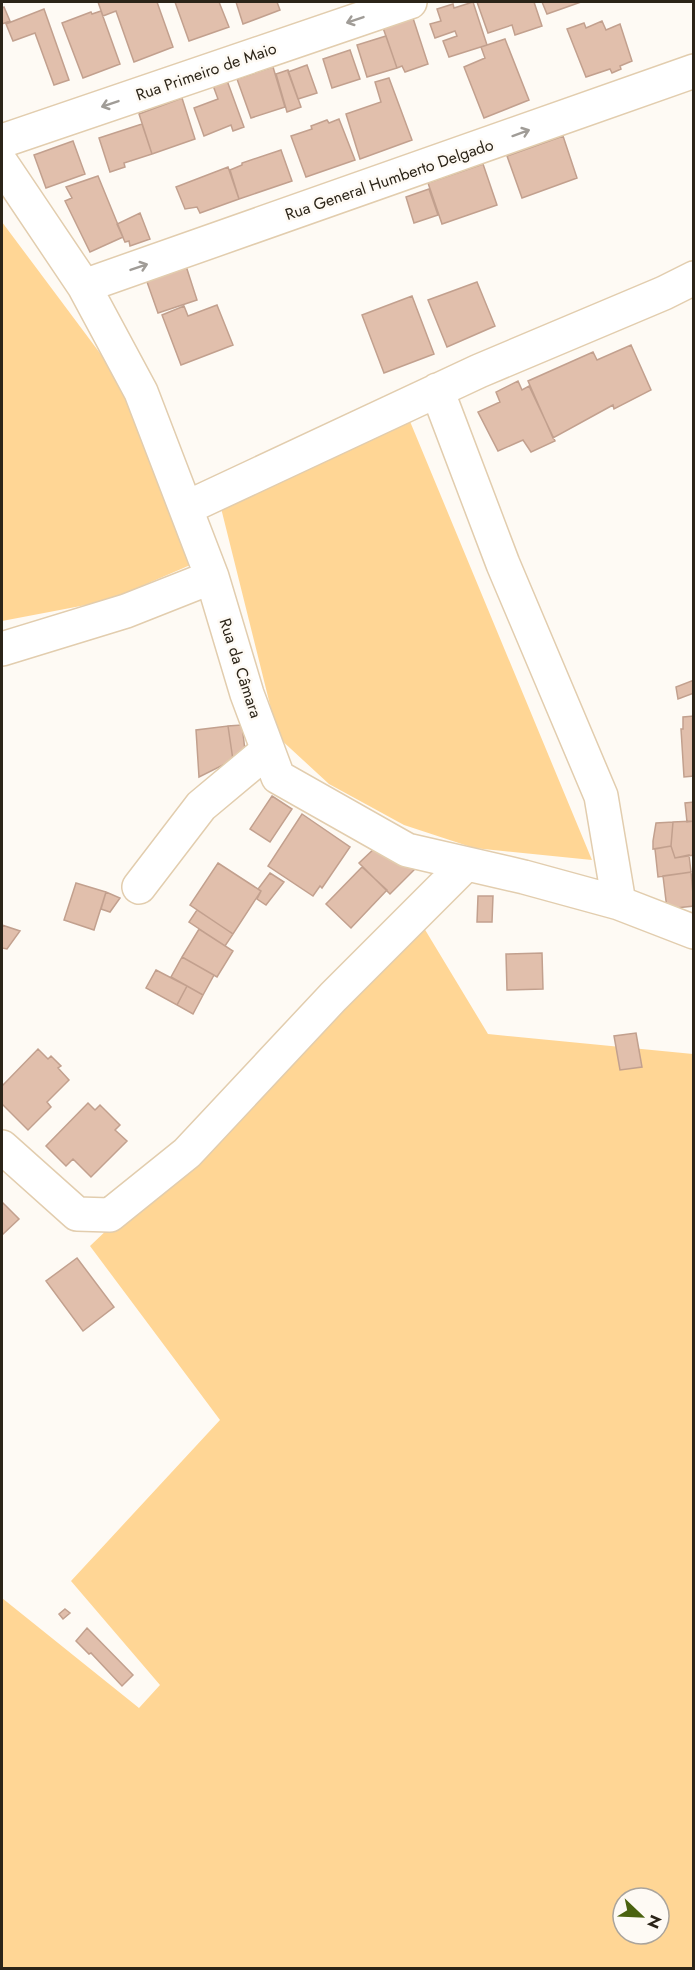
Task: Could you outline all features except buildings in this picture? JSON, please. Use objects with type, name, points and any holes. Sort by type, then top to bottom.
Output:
[{"type":"street","name":"Rua Primeiro de Maio","points":[[2,141],[410,2]]},
{"type":"street","name":"Rua General Humberto Delgado","points":[[84,286],[693,71]]},
{"type":"street","name":"Rua da Câmara","points":[[2,164],[84,286],[141,392],[213,576],[247,694],[278,777],[407,850],[619,903],[693,932]]},
{"type":"street","points":[[186,508],[437,390],[693,278]]},
{"type":"street","points":[[437,390],[503,564],[601,796],[619,903]]},
{"type":"street","points":[[2,650],[126,611],[213,576]]},
{"type":"street","points":[[139,887],[201,806],[268,750]]},
{"type":"street","points":[[2,1148],[77,1214],[110,1215],[187,1153],[333,997],[466,864]]},
{"type":"shaded area","points":[[2,222],[126,388],[195,563],[107,601],[2,621]]},
{"type":"shaded area","points":[[409,419],[592,860],[474,848],[404,825],[329,784],[278,737],[221,508]]},
{"type":"shaded area","points":[[424,928],[488,1034],[693,1054],[693,1968],[2,1968],[2,1598],[139,1708],[160,1685],[71,1581],[220,1420],[90,1246]]}]
